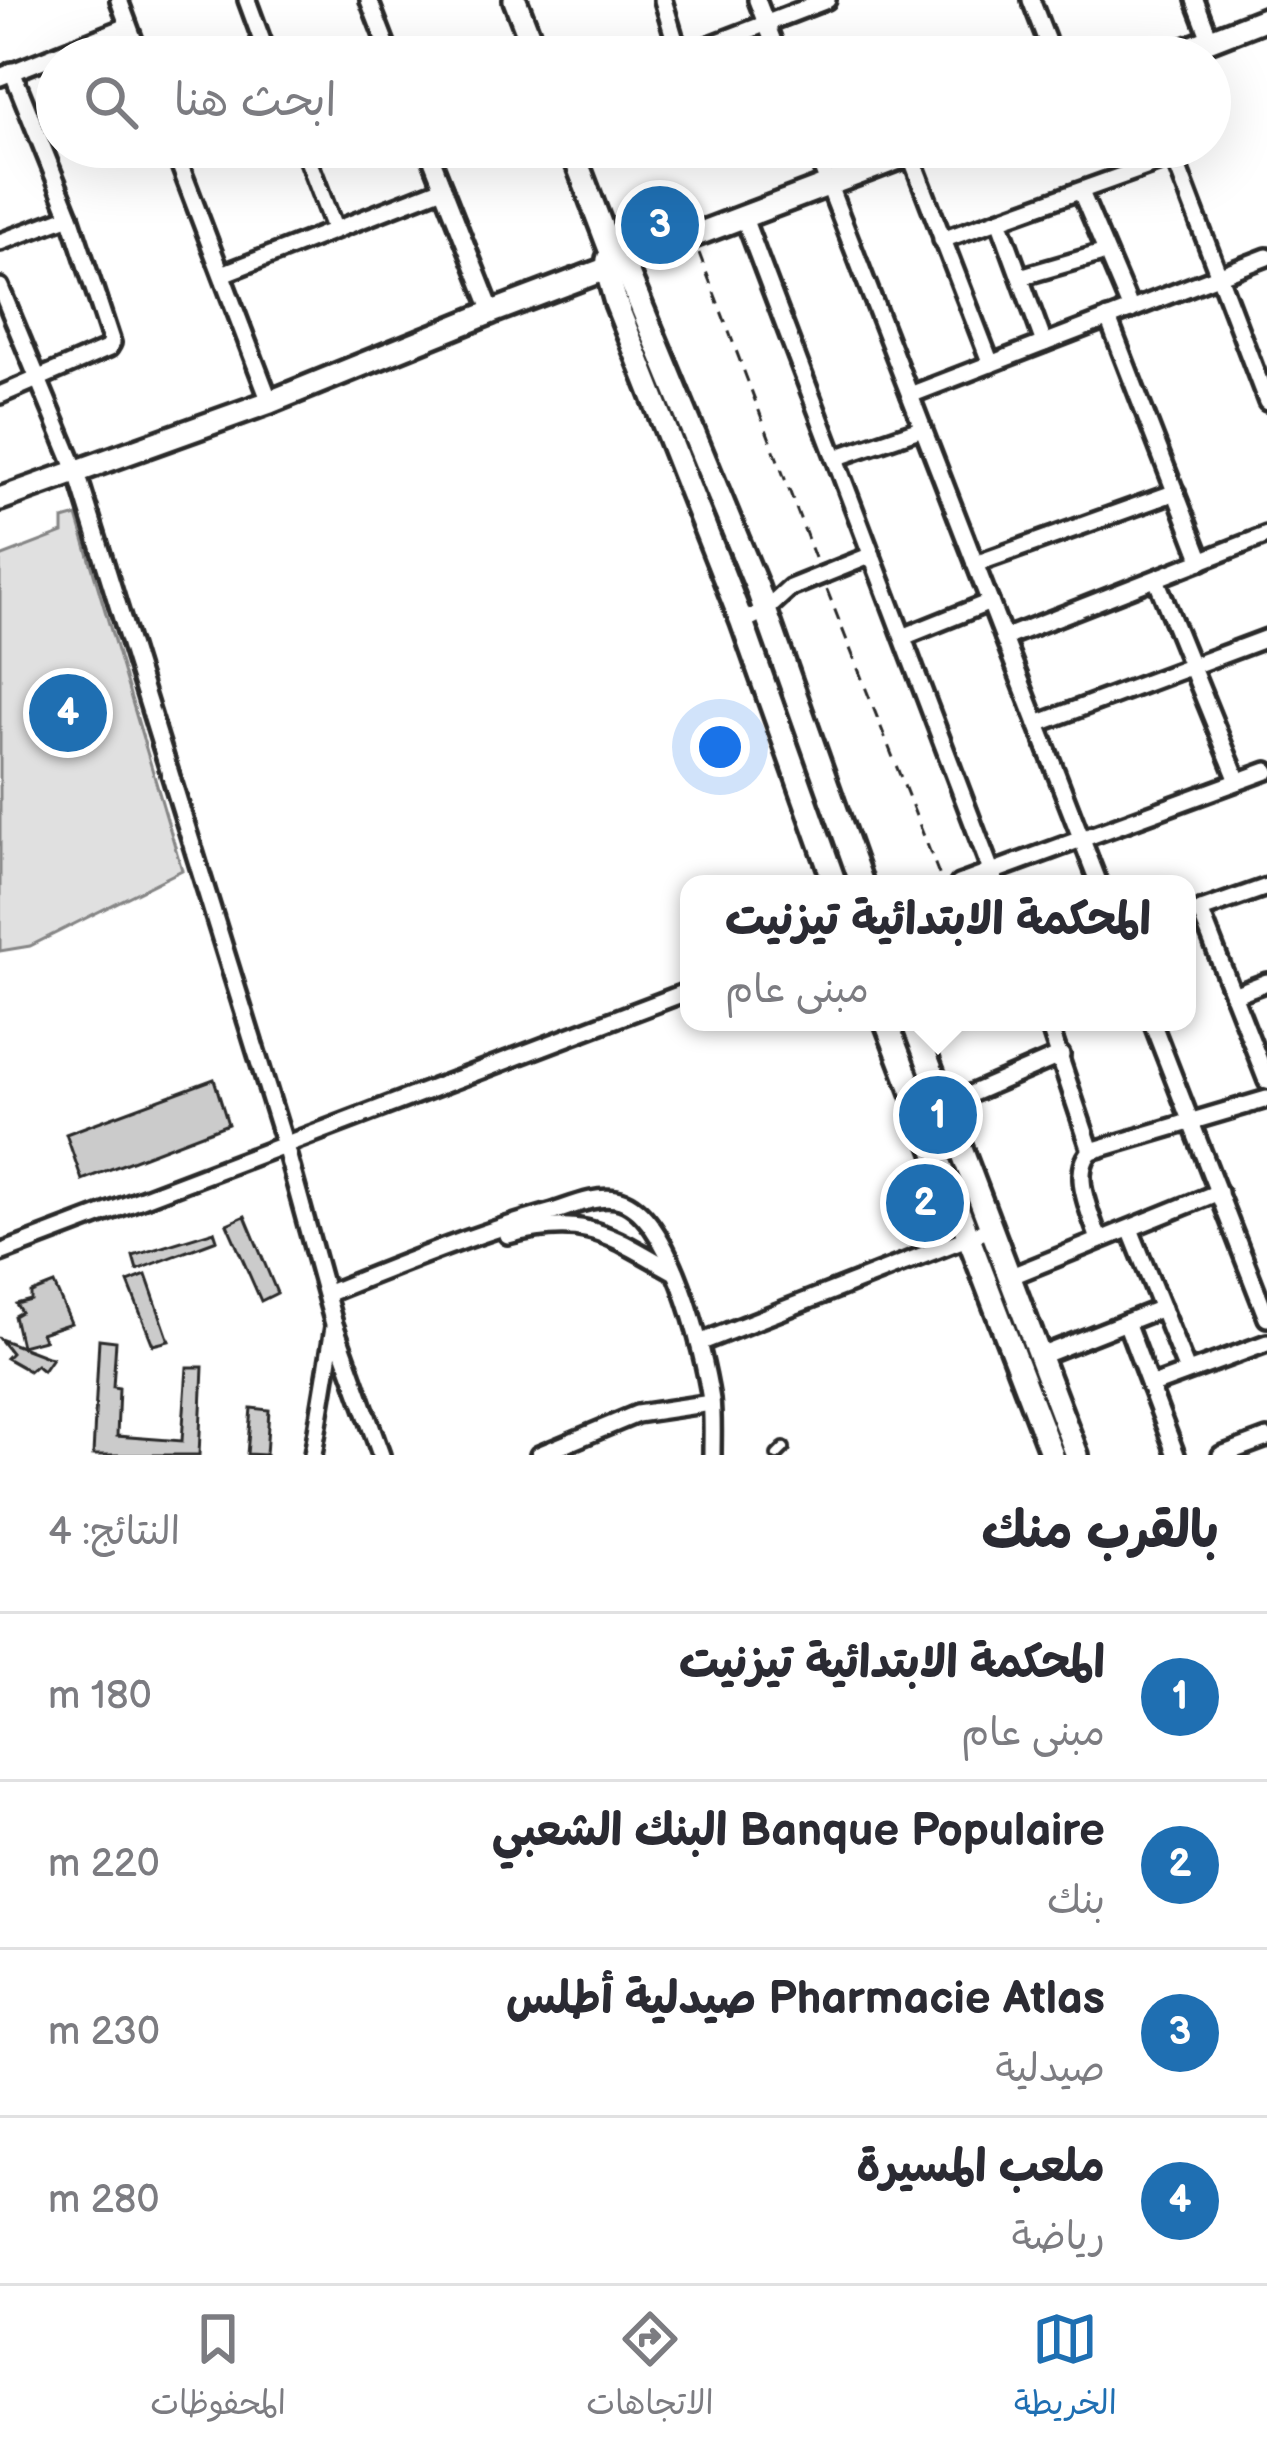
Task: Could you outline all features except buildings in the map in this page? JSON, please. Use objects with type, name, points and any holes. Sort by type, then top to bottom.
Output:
[{"type":"main road","points":[[515,0],[529,36]]},
{"type":"main road","points":[[1218,36],[1267,18]]},
{"type":"main road","points":[[579,168],[832,875]]},
{"type":"main road","points":[[0,499],[270,402],[613,261],[744,218],[873,168]]},
{"type":"main road","points":[[613,261],[758,587],[859,875]]},
{"type":"main road","points":[[889,1031],[1052,1455]]},
{"type":"main road","points":[[918,1031],[1077,1455]]},
{"type":"street","points":[[119,0],[132,36]]},
{"type":"street","points":[[247,0],[260,36]]},
{"type":"street","points":[[369,0],[384,36]]},
{"type":"street","points":[[662,0],[673,36]]},
{"type":"street","points":[[758,0],[771,36]]},
{"type":"street","points":[[732,36],[827,0]]},
{"type":"street","points":[[1031,0],[1045,36]]},
{"type":"street","points":[[1195,0],[1209,36]]},
{"type":"street","points":[[103,36],[128,26]]},
{"type":"street","points":[[36,62],[6,74],[36,141]]},
{"type":"street","points":[[0,394],[112,345],[70,216],[48,168]]},
{"type":"street","points":[[181,168],[270,402]]},
{"type":"street","points":[[311,168],[334,228]]},
{"type":"street","points":[[435,168],[492,312]]},
{"type":"street","points":[[822,168],[1095,875]]},
{"type":"street","points":[[924,168],[942,240],[991,364]]},
{"type":"street","points":[[942,240],[1136,168]]},
{"type":"street","points":[[1178,168],[1267,402]]},
{"type":"street","points":[[222,274],[443,188]]},
{"type":"street","points":[[1081,192],[1131,310]]},
{"type":"street","points":[[0,242],[70,216]]},
{"type":"street","points":[[744,218],[992,875]]},
{"type":"street","points":[[999,220],[1044,343]]},
{"type":"street","points":[[1020,277],[1106,252]]},
{"type":"street","points":[[910,395],[1267,256]]},
{"type":"street","points":[[0,287],[76,472],[284,1142],[334,1324],[381,1455]]},
{"type":"street","points":[[1108,318],[1202,561]]},
{"type":"street","points":[[835,458],[923,428]]},
{"type":"street","points":[[975,564],[1176,492]]},
{"type":"street","points":[[1004,638],[1267,536]]},
{"type":"street","points":[[742,622],[766,610],[790,588],[872,555]]},
{"type":"street","points":[[1156,578],[1238,781]]},
{"type":"street","points":[[732,598],[758,587],[790,588]]},
{"type":"street","points":[[903,637],[990,602]]},
{"type":"street","points":[[1037,724],[1267,638]]},
{"type":"street","points":[[998,875],[1081,838],[1267,771]]},
{"type":"street","points":[[1196,912],[1267,887]]},
{"type":"street","points":[[1196,919],[1264,1063],[1267,1081]]},
{"type":"street","points":[[1233,995],[1267,982]]},
{"type":"street","points":[[0,1252],[680,995]]},
{"type":"street","points":[[1052,1031],[1091,1151]]},
{"type":"street","points":[[1156,1031],[1267,1318]]},
{"type":"street","points":[[945,1106],[1061,1055]]},
{"type":"street","points":[[1099,1240],[1082,1172],[1084,1157],[1091,1151],[1267,1100]]},
{"type":"street","points":[[1009,1277],[1219,1192]]},
{"type":"street","points":[[328,1293],[472,1235],[565,1216],[601,1199],[617,1199],[650,1225],[674,1271],[699,1342],[711,1403],[712,1455]]},
{"type":"street","points":[[565,1216],[674,1271]]},
{"type":"street","points":[[699,1342],[990,1229]]},
{"type":"street","points":[[1130,1229],[1187,1371]]},
{"type":"street","points":[[1040,1356],[1162,1309]]},
{"type":"street","points":[[1126,1322],[1176,1455]]},
{"type":"street","points":[[313,1455],[334,1324]]},
{"type":"street","points":[[1150,1386],[1267,1342]]},
{"type":"street","points":[[539,1455],[637,1414],[711,1403]]},
{"type":"street","points":[[1221,1455],[1267,1438]]},
{"type":"shaded area","points":[[77,516],[182,870],[30,946],[0,951],[0,557],[63,533],[63,520]]},
{"type":"place","name":"Pharmacie Atlas صيدلية أطلس","points":[[660,225]]},
{"type":"place","name":"ملعب المسيرة","points":[[68,713]]},
{"type":"place","name":"المحكمة الابتدائية تيزنيت","points":[[938,1115]]},
{"type":"place","name":"Banque Populaire البنك الشعبي","points":[[925,1203]]}]
